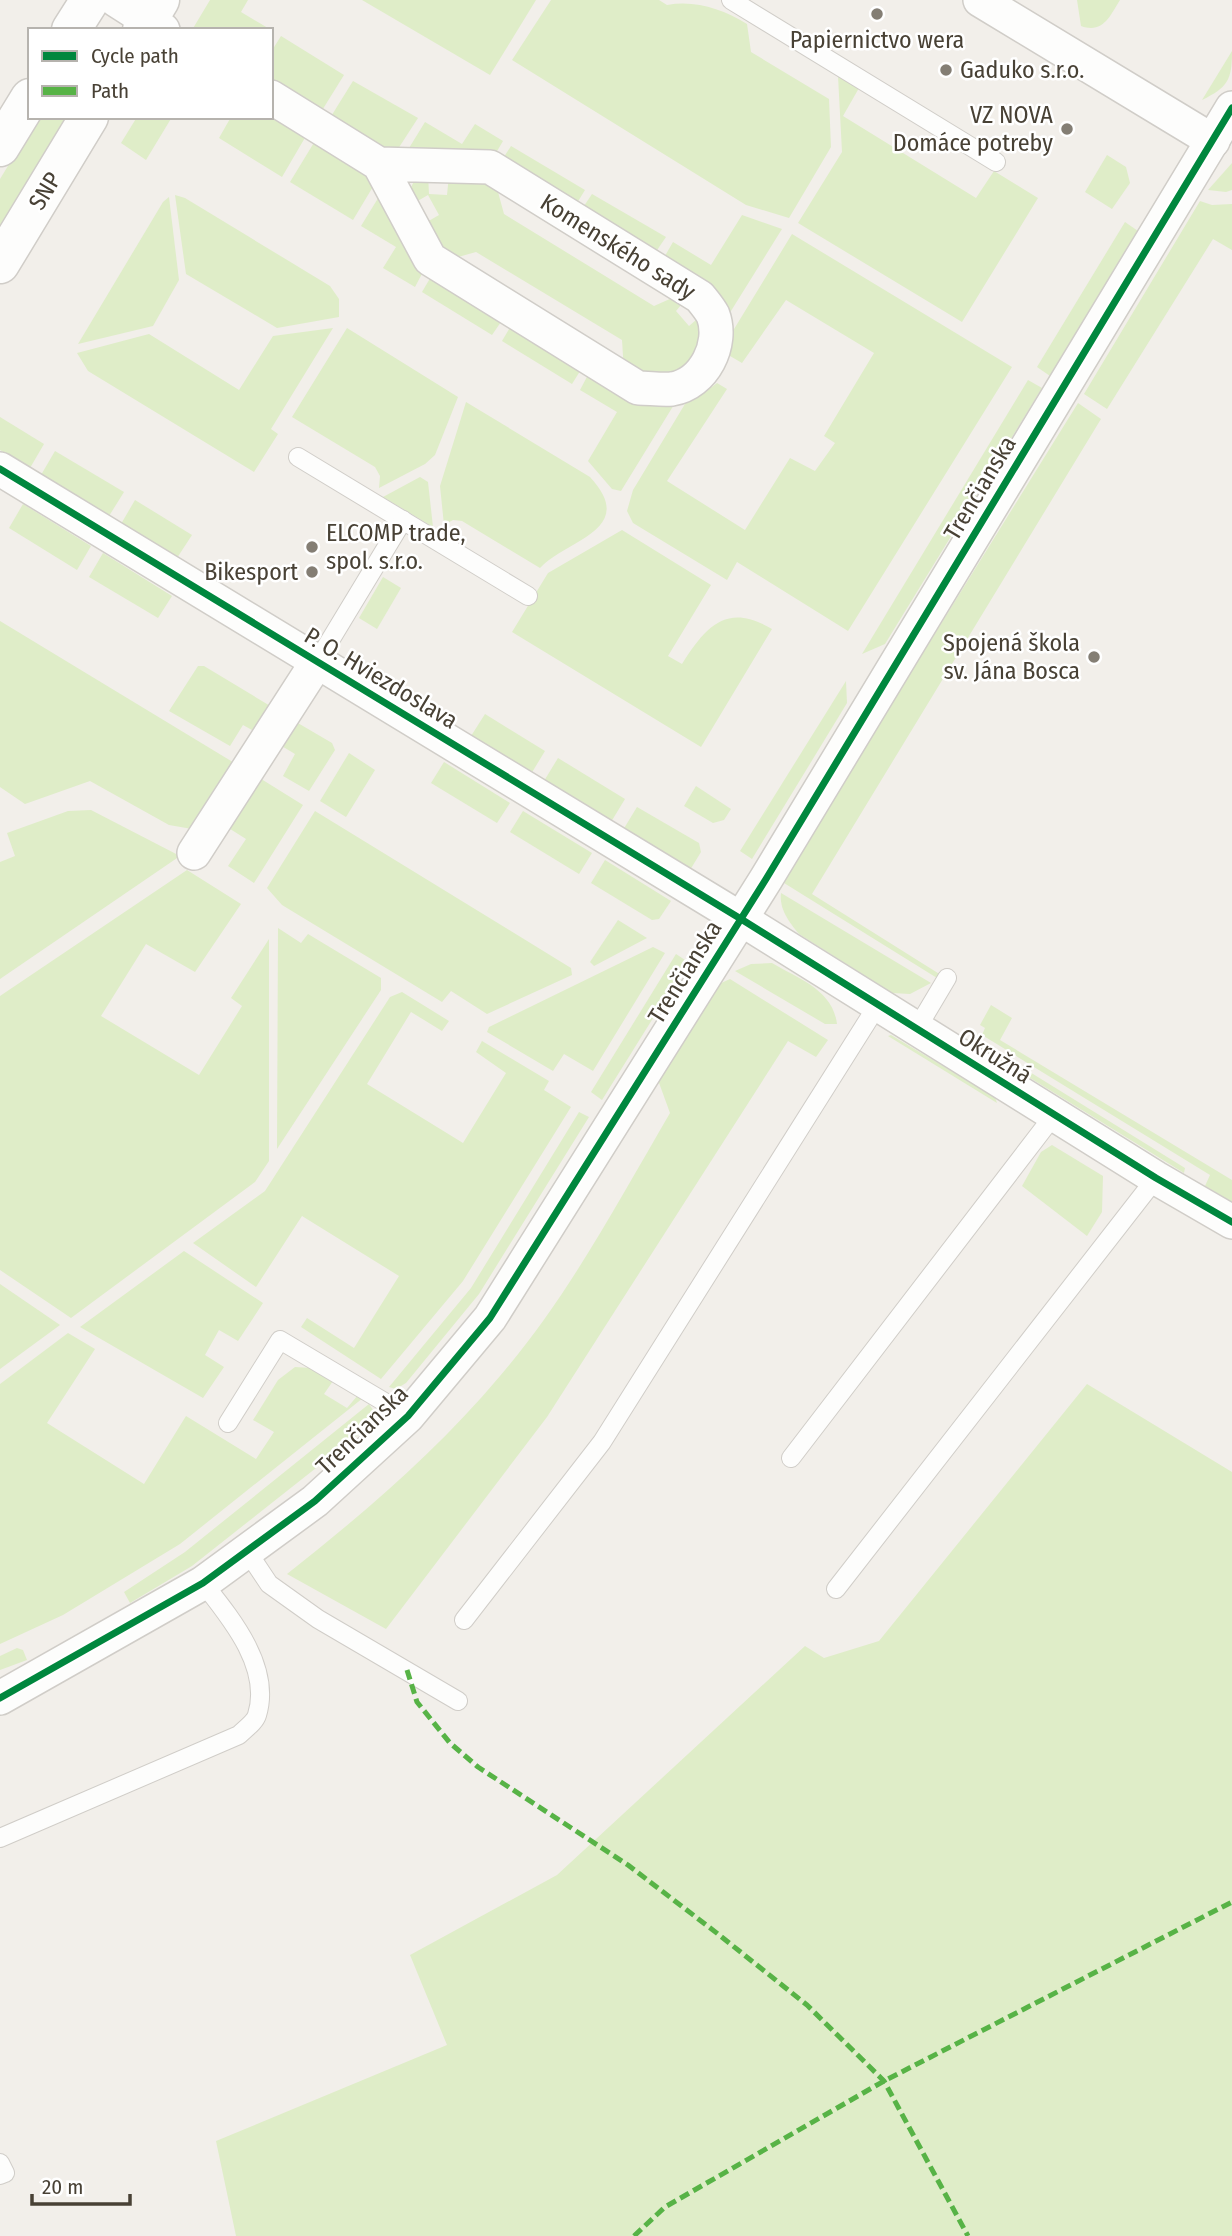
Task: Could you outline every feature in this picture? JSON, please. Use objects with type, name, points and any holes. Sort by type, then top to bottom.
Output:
[{"type":"street","points":[[72,28],[90,0]]},
{"type":"street","points":[[116,0],[154,20]]},
{"type":"street","points":[[980,0],[1213,141]]},
{"type":"street","name":"Komenského sady","points":[[273,98],[379,164],[430,259],[638,388],[674,389],[696,376],[709,362],[717,342],[713,315],[700,297],[490,167],[379,164]]},
{"type":"street","points":[[0,147],[28,101]]},
{"type":"street","name":"Trenčianska","points":[[0,1698],[203,1583],[315,1501],[408,1416],[490,1318],[741,919],[1232,108]]},
{"type":"street","name":"SNP","points":[[0,264],[88,119]]},
{"type":"street","name":"P. O. Hviezdoslava","points":[[0,469],[741,919]]},
{"type":"street","name":"P. O. Hviezdoslava","points":[[194,853],[317,662]]},
{"type":"street","name":"Okružná","points":[[741,919],[877,1006],[1232,1222]]},
{"type":"lane","points":[[731,0],[996,162]]},
{"type":"lane","points":[[298,457],[528,596]]},
{"type":"lane","points":[[317,662],[403,520]]},
{"type":"lane","points":[[916,1030],[947,978]]},
{"type":"lane","points":[[464,1620],[602,1442],[877,1006]]},
{"type":"lane","points":[[791,1458],[1054,1115]]},
{"type":"lane","points":[[836,1589],[1156,1178]]},
{"type":"lane","points":[[228,1423],[280,1340],[408,1416]]},
{"type":"lane","points":[[247,1551],[269,1584],[308,1612],[458,1701]]},
{"type":"lane","points":[[0,1838],[239,1735],[257,1717],[261,1681],[233,1621],[203,1583]]},
{"type":"lane","points":[[0,2162],[5,2173],[0,2175]]},
{"type":"green space","points":[[210,0],[248,0],[241,12],[268,28],[193,28]]},
{"type":"green space","points":[[362,0],[536,0],[490,75]]},
{"type":"green space","points":[[551,0],[659,0],[667,5],[688,4],[718,10],[747,24],[751,52],[829,99],[831,147],[789,218],[746,205],[512,60]]},
{"type":"green space","points":[[1077,0],[1120,0],[1105,22],[1095,28],[1089,28],[1081,26]]},
{"type":"green space","points":[[281,36],[344,75],[321,112],[273,83],[273,49]]},
{"type":"green space","points":[[1232,51],[1227,82],[1202,100]]},
{"type":"green space","points":[[838,76],[859,88],[843,116],[976,198],[994,171],[1038,198],[962,322],[798,223],[842,152]]},
{"type":"green space","points":[[353,81],[418,118],[396,152],[388,151],[330,118]]},
{"type":"green space","points":[[273,116],[306,136],[282,177],[219,138],[230,119],[273,119]]},
{"type":"green space","points":[[37,119],[71,119],[0,234],[0,179]]},
{"type":"green space","points":[[136,119],[171,119],[146,160],[121,143]]},
{"type":"green space","points":[[425,122],[462,144],[475,124],[503,141],[493,158],[406,153]]},
{"type":"green space","points":[[315,141],[365,173],[374,185],[353,220],[290,182]]},
{"type":"green space","points":[[511,146],[585,190],[574,208],[500,163]]},
{"type":"green space","points":[[1107,155],[1126,167],[1130,183],[1112,209],[1085,192]]},
{"type":"green space","points":[[1232,163],[1232,190],[1208,190]]},
{"type":"green space","points":[[428,174],[429,194],[447,195],[449,175],[495,181],[504,214],[654,306],[681,294],[687,298],[676,311],[689,326],[703,314],[707,339],[684,376],[624,372],[622,340],[476,252],[444,261],[420,226],[439,215],[428,195],[409,206],[407,196],[415,179]]},
{"type":"green space","points":[[592,194],[666,237],[653,256],[580,212]]},
{"type":"green space","points":[[175,195],[185,198],[330,286],[339,299],[339,317],[277,328],[186,274]]},
{"type":"green space","points":[[380,195],[424,270],[415,287],[383,268],[396,247],[361,226]]},
{"type":"green space","points":[[169,197],[179,280],[153,326],[78,344],[163,202]]},
{"type":"green space","points":[[1200,201],[1212,205],[1232,204],[1232,250],[1213,239],[1107,409],[1084,394]]},
{"type":"green space","points":[[742,215],[782,229],[726,319],[662,261],[673,242],[711,265]]},
{"type":"green space","points":[[1125,222],[1138,231],[1050,376],[1037,367]]},
{"type":"green space","points":[[792,234],[1012,367],[848,631],[737,562],[727,580],[633,523],[627,511],[633,490],[688,399],[704,393],[717,383],[727,389],[667,481],[745,530],[790,458],[815,471],[835,443],[824,436],[874,353],[786,300],[742,363],[730,356],[731,334]]},
{"type":"green space","points":[[432,275],[503,319],[492,335],[422,292]]},
{"type":"green space","points":[[512,324],[582,368],[572,384],[502,341]]},
{"type":"green space","points":[[333,328],[271,429],[278,434],[254,472],[88,371],[77,353],[149,334],[239,390],[273,336]]},
{"type":"green space","points":[[347,328],[458,397],[435,455],[425,464],[379,488],[380,476],[375,467],[292,417]]},
{"type":"green space","points":[[589,373],[675,403],[621,491],[612,489],[588,461],[617,412],[580,390]]},
{"type":"green space","points":[[1028,380],[1042,388],[885,644],[862,654]]},
{"type":"green space","points":[[466,402],[590,477],[603,495],[607,509],[603,521],[594,531],[540,568],[462,521],[453,520],[444,525],[440,486]]},
{"type":"green space","points":[[1078,403],[1101,419],[812,894],[941,975],[937,978],[784,883],[800,851]]},
{"type":"green space","points":[[0,417],[44,444],[30,468],[0,450]]},
{"type":"green space","points":[[55,451],[124,492],[109,516],[41,475]]},
{"type":"green space","points":[[420,477],[428,482],[433,527],[383,497]]},
{"type":"green space","points":[[135,500],[192,535],[177,558],[121,524]]},
{"type":"green space","points":[[23,504],[91,546],[77,570],[9,528]]},
{"type":"green space","points":[[622,530],[711,585],[668,656],[682,664],[709,629],[730,618],[756,621],[772,629],[701,747],[512,632],[548,573]]},
{"type":"green space","points":[[103,553],[172,596],[158,618],[89,577]]},
{"type":"green space","points":[[383,577],[401,588],[377,629],[359,618]]},
{"type":"green space","points":[[0,621],[241,767],[192,829],[169,825],[90,781],[25,804],[0,787]]},
{"type":"green space","points":[[198,666],[204,666],[277,710],[261,735],[243,725],[230,746],[169,711]]},
{"type":"green space","points":[[846,681],[847,703],[752,859],[740,851]]},
{"type":"green space","points":[[485,714],[545,751],[531,774],[471,736]]},
{"type":"green space","points":[[291,719],[332,743],[335,750],[309,791],[283,776],[295,754],[275,742]]},
{"type":"green space","points":[[349,753],[375,770],[346,817],[320,801]]},
{"type":"green space","points":[[558,758],[625,799],[611,822],[544,781]]},
{"type":"green space","points":[[444,762],[510,803],[497,823],[431,783]]},
{"type":"green space","points":[[258,777],[303,805],[254,883],[228,866],[246,839],[227,827]]},
{"type":"green space","points":[[696,786],[731,809],[724,820],[713,823],[684,806]]},
{"type":"green space","points":[[637,807],[699,843],[701,852],[690,870],[623,830]]},
{"type":"green space","points":[[91,810],[180,856],[0,979],[0,862],[15,856],[7,833],[68,811]]},
{"type":"green space","points":[[315,811],[571,968],[572,975],[487,1014],[451,991],[442,1002],[282,905],[267,888]]},
{"type":"green space","points":[[523,811],[592,853],[579,874],[510,832]]},
{"type":"green space","points":[[605,860],[671,901],[659,919],[652,920],[591,883]]},
{"type":"green space","points":[[187,870],[241,904],[195,972],[146,944],[101,1016],[199,1075],[242,1006],[231,998],[269,939],[269,1161],[255,1182],[71,1318],[0,1270],[0,996]]},
{"type":"green space","points":[[781,893],[931,983],[910,994],[892,993],[799,934],[783,910]]},
{"type":"green space","points":[[618,920],[647,938],[594,966],[590,962]]},
{"type":"green space","points":[[278,928],[301,943],[308,934],[381,978],[381,990],[277,1149]]},
{"type":"green space","points":[[653,947],[665,953],[593,1071],[564,1054],[553,1071],[487,1032],[489,1027]]},
{"type":"green space","points":[[676,954],[688,962],[602,1100],[591,1092]]},
{"type":"green space","points":[[772,963],[822,994],[834,1012],[837,1024],[825,1024],[735,971],[751,964]]},
{"type":"green space","points":[[730,979],[828,1040],[816,1057],[788,1041],[547,1417],[386,1629],[287,1574],[371,1505],[425,1456],[476,1404],[525,1346],[570,1282],[670,1113],[658,1080],[719,984]]},
{"type":"green space","points":[[402,992],[449,1021],[442,1031],[411,1012],[367,1084],[463,1143],[506,1073],[476,1052],[482,1041],[549,1081],[544,1090],[571,1107],[463,1281],[381,1379],[301,1327],[307,1318],[354,1348],[399,1276],[302,1216],[256,1287],[193,1243],[265,1191],[390,997]]},
{"type":"green space","points":[[991,1005],[1012,1018],[1000,1040],[1232,1180],[1232,1202],[1205,1186],[1210,1175],[982,1035],[985,1028],[980,1025]]},
{"type":"green space","points":[[891,1035],[995,1097],[997,1103],[888,1036]]},
{"type":"green space","points":[[973,1037],[1185,1168],[1184,1173],[970,1041]]},
{"type":"green space","points":[[579,1112],[589,1117],[479,1294],[406,1383],[396,1389],[389,1387],[471,1288]]},
{"type":"green space","points":[[1052,1145],[1103,1176],[1102,1212],[1087,1236],[1022,1186],[1041,1152]]},
{"type":"green space","points":[[184,1251],[263,1303],[238,1341],[219,1330],[205,1355],[224,1367],[203,1398],[80,1327]]},
{"type":"green space","points":[[0,1284],[60,1325],[0,1369]]},
{"type":"green space","points":[[68,1333],[95,1349],[47,1423],[144,1484],[186,1416],[256,1459],[274,1432],[253,1420],[278,1380],[295,1367],[311,1368],[333,1381],[324,1394],[347,1408],[358,1395],[363,1398],[180,1544],[63,1615],[0,1644],[0,1384]]},
{"type":"green space","points":[[1087,1384],[1232,1472],[1232,2236],[236,2236],[216,2141],[447,2045],[410,1955],[557,1875],[805,1646],[824,1658],[879,1641]]},
{"type":"green space","points":[[369,1404],[375,1413],[373,1423],[192,1566],[130,1603],[124,1592],[185,1552]]},
{"type":"green space","points":[[17,1648],[23,1650],[27,1660],[0,1670],[0,1656]]},
{"type":"marked path","points":[[407,1670],[417,1702],[450,1743],[478,1767],[628,1865],[718,1934],[807,2005],[884,2081],[968,2236]]},
{"type":"marked path","points":[[634,2236],[665,2207],[884,2081],[1232,1902]]},
{"type":"cycle path","points":[[0,1698],[203,1583],[315,1501],[408,1416],[490,1318],[766,879],[1232,108]]},
{"type":"cycle path","points":[[0,469],[741,919],[1156,1178],[1232,1222]]},
{"type":"place","name":"Papiernictvo wera","points":[[877,14]]},
{"type":"place","name":"Gaduko s.r.o.","points":[[946,70]]},
{"type":"place","name":"VZ NOVA Domáce potreby","points":[[1067,129]]},
{"type":"place","name":"ELCOMP trade, spol. s.r.o.","points":[[312,547]]},
{"type":"place","name":"Bikesport","points":[[312,572]]},
{"type":"place","name":"Spojená škola sv. Jána Bosca","points":[[1094,657]]}]
